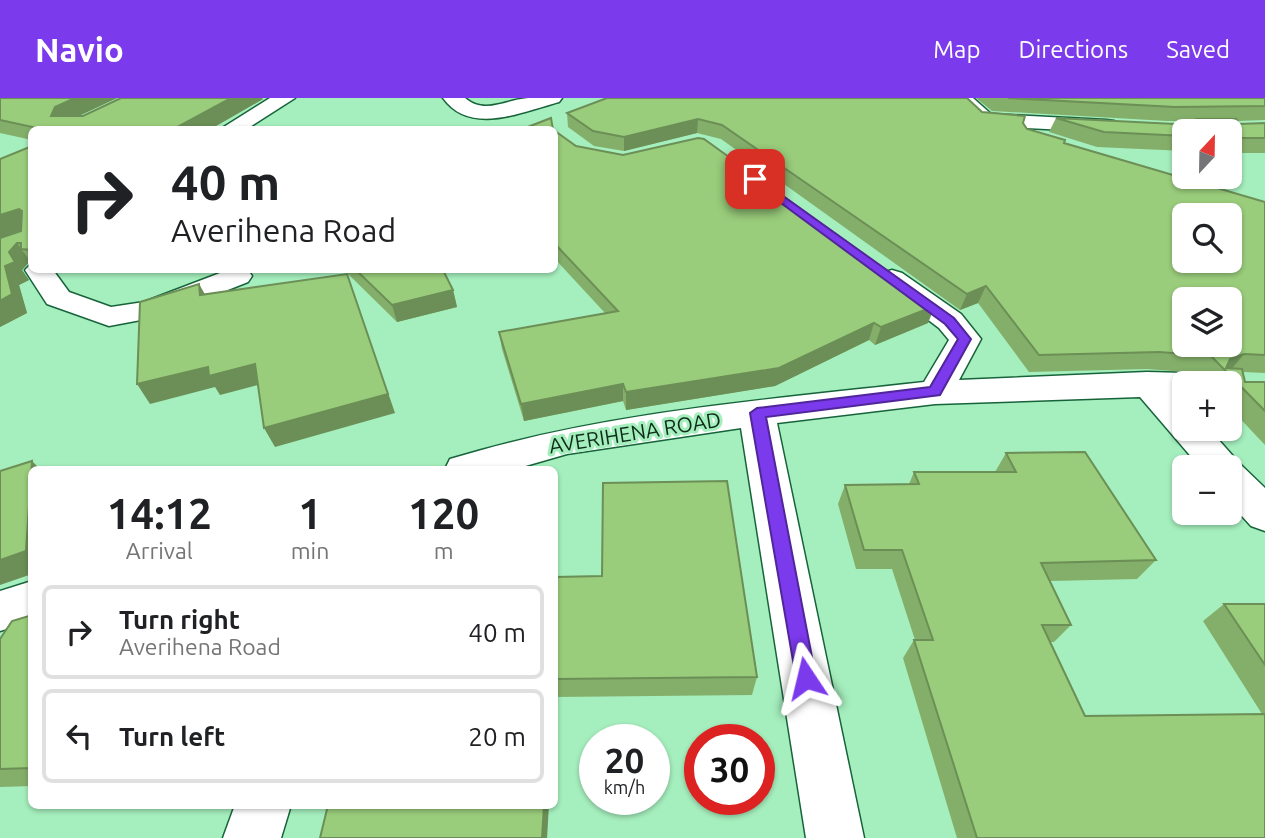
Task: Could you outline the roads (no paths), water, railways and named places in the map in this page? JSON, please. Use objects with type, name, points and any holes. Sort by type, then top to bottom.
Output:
[{"type":"street","points":[[236,126],[285,98]]},
{"type":"street","points":[[453,98],[470,112],[485,114],[552,98]]},
{"type":"street","points":[[961,98],[985,120],[1062,146]]},
{"type":"street","points":[[519,107],[540,122]]},
{"type":"street","points":[[985,120],[1125,128]]},
{"type":"street","points":[[874,266],[950,321],[965,339],[935,392]]},
{"type":"street","points":[[41,273],[58,298],[109,317],[151,310],[238,276]]},
{"type":"street","points":[[1147,383],[1172,411]]},
{"type":"street","name":"AVERIHENA ROAD","points":[[475,466],[567,441],[757,413],[935,392],[1172,384]]},
{"type":"street","points":[[757,413],[835,838]]},
{"type":"street","points":[[1199,441],[1211,455]]},
{"type":"street","points":[[1242,489],[1265,515]]},
{"type":"street","points":[[0,611],[28,602]]},
{"type":"street","points":[[252,838],[262,809]]}]
